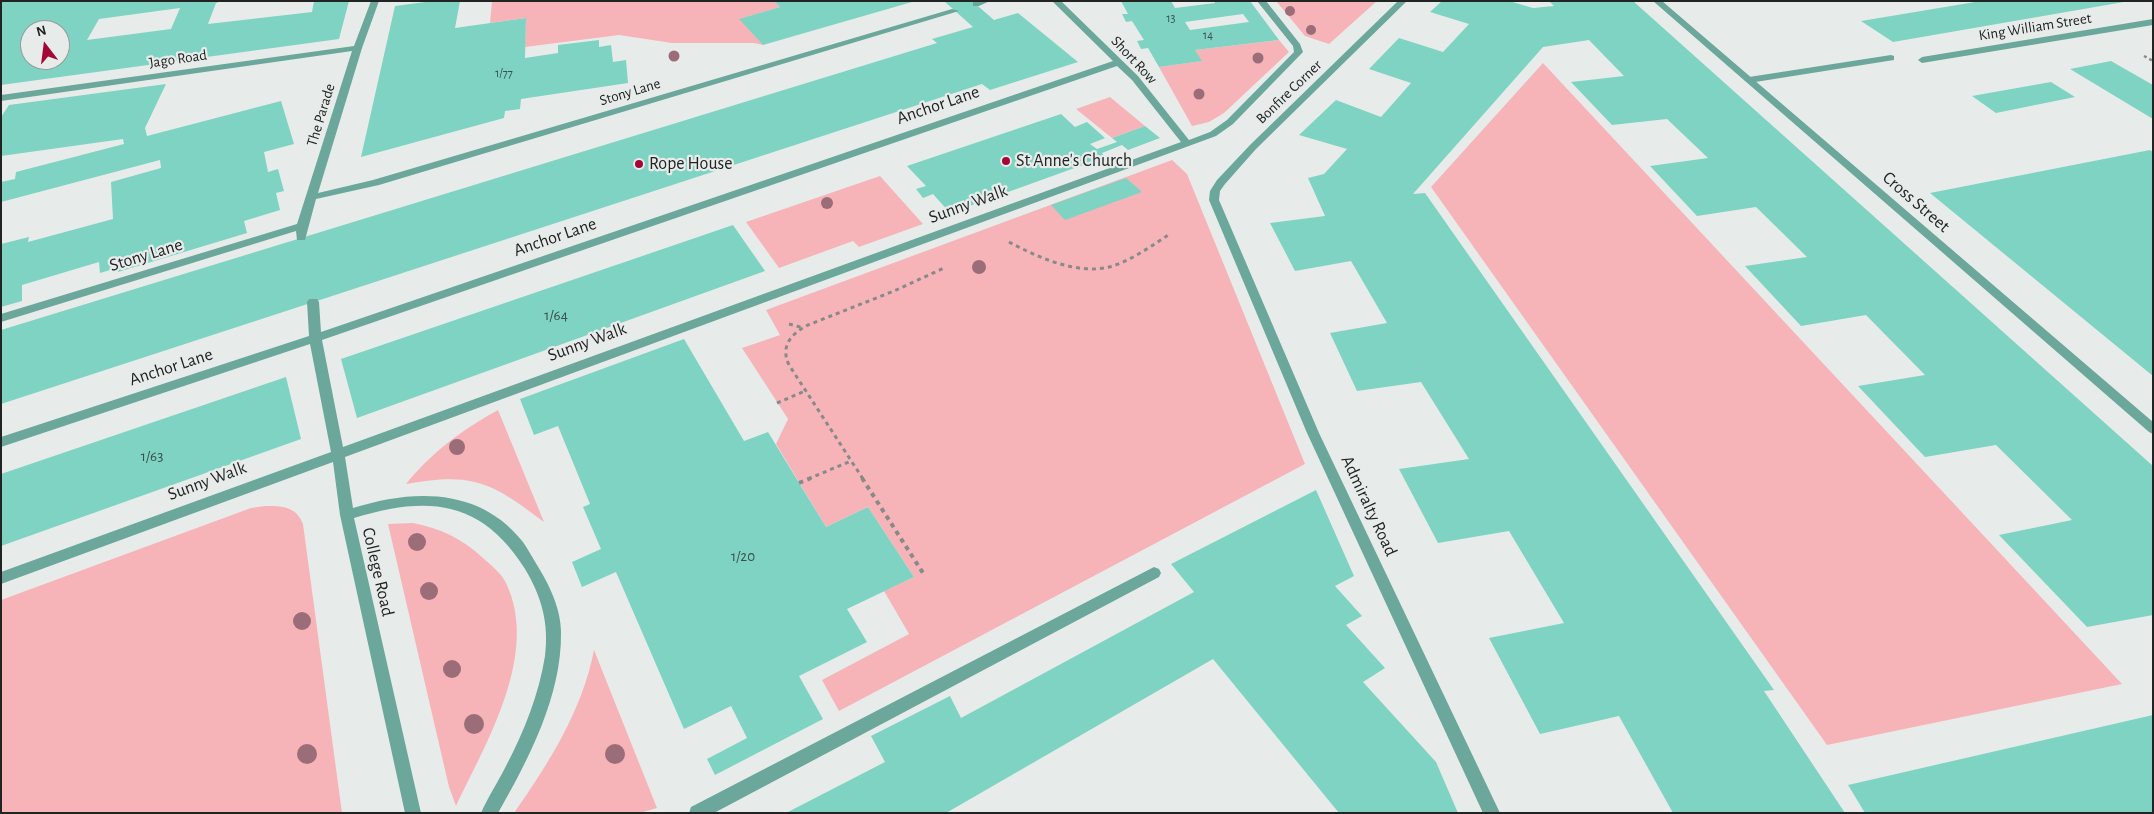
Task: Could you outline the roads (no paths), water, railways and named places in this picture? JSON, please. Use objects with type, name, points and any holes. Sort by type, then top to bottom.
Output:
[{"type":"street","name":"The Parade","points":[[301,238],[302,226],[358,48],[375,1]]},
{"type":"street","points":[[976,4],[986,1]]},
{"type":"street","name":"Short Row","points":[[1056,1],[1135,78],[1187,144]]},
{"type":"street","name":"Sunny Walk","points":[[1,578],[338,452],[1213,134],[1230,122],[1299,52],[1261,1]]},
{"type":"street","name":"Bonfire Corner","points":[[1219,212],[1214,200],[1215,191],[1221,182],[1253,147],[1403,1]]},
{"type":"street","name":"Cross Street","points":[[1657,1],[2153,429]]},
{"type":"street","name":"Stony Lane","points":[[312,196],[383,181],[955,10]]},
{"type":"street","name":"King William Street","points":[[1922,60],[2153,22]]},
{"type":"street","name":"Jago Road","points":[[1,98],[358,48]]},
{"type":"street","points":[[1748,80],[1891,58]]},
{"type":"street","name":"Anchor Lane","points":[[1,442],[315,337],[1119,62]]},
{"type":"street","name":"Admiralty Road","points":[[1219,212],[1314,433],[1492,813]]},
{"type":"street","name":"Stony Lane","points":[[1,318],[302,226]]},
{"type":"street","points":[[313,302],[315,337]]},
{"type":"street","name":"College Road","points":[[315,337],[338,452],[347,515],[413,813]]},
{"type":"street","points":[[347,515],[369,507],[401,500],[432,500],[472,509],[487,516],[509,536],[530,564],[543,589],[554,630],[549,672],[528,737],[512,773],[489,813]]},
{"type":"street","points":[[697,813],[1154,573]]},
{"type":"place","name":"St Anne's Church","points":[[1006,161]]},
{"type":"place","name":"Rope House","points":[[639,164]]}]
